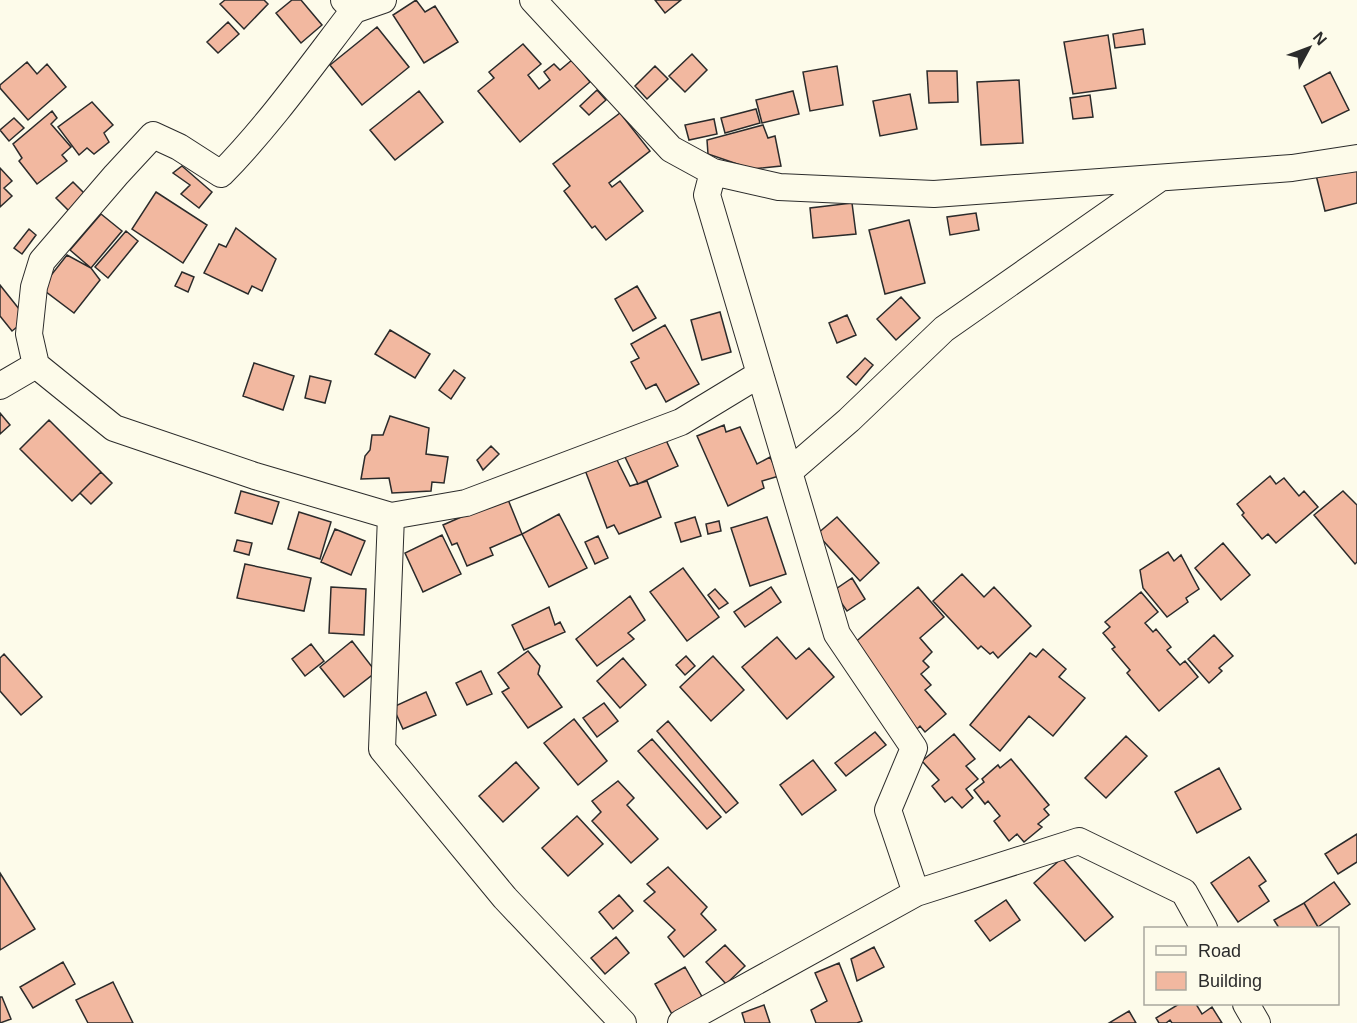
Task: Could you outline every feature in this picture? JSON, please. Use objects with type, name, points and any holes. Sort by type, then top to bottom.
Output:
[{"type":"street","points":[[383,0],[349,5],[279,108],[221,174],[179,147],[153,135],[42,261],[34,287],[29,334],[36,365],[114,429],[255,476],[391,516],[466,503],[681,422],[760,374]]},
{"type":"street","points":[[533,0],[671,149],[713,172],[779,187],[934,194],[1292,168],[1357,158]]},
{"type":"street","points":[[713,172],[707,195],[837,634],[914,748],[888,810],[916,893]]},
{"type":"street","points":[[790,471],[849,420],[944,329],[1160,178]]},
{"type":"street","points":[[0,386],[36,365]]},
{"type":"street","points":[[391,516],[382,749],[505,898],[623,1023]]},
{"type":"street","points":[[681,1023],[916,893],[1079,841],[1184,892],[1203,927]]},
{"type":"street","points":[[1247,1005],[1257,1023]]},
{"type":"building","points":[[225,0],[264,0],[268,4],[244,29],[220,4]]},
{"type":"building","points":[[292,0],[301,0],[322,25],[301,43],[276,13]]},
{"type":"building","points":[[416,0],[425,12],[435,6],[458,42],[424,63],[393,15]]},
{"type":"building","points":[[655,0],[681,0],[665,13]]},
{"type":"building","points":[[228,22],[239,34],[218,53],[207,42]]},
{"type":"building","points":[[377,27],[409,67],[362,105],[330,65]]},
{"type":"building","points":[[1143,29],[1145,44],[1115,48],[1113,34]]},
{"type":"building","points":[[1108,35],[1116,88],[1073,94],[1064,42]]},
{"type":"building","points":[[523,44],[541,64],[528,75],[539,89],[550,80],[544,72],[554,64],[560,70],[572,60],[590,82],[520,142],[478,91],[494,78],[489,72]]},
{"type":"building","points":[[692,54],[707,70],[685,92],[669,76]]},
{"type":"building","points":[[27,62],[37,74],[47,64],[66,87],[28,120],[0,88],[0,85]]},
{"type":"building","points":[[655,66],[668,79],[647,99],[635,86]]},
{"type":"building","points":[[837,66],[843,105],[810,111],[803,72]]},
{"type":"building","points":[[927,71],[957,71],[958,102],[929,103]]},
{"type":"building","points":[[1330,72],[1349,110],[1322,123],[1304,86]]},
{"type":"building","points":[[1019,80],[1023,143],[981,145],[977,82]]},
{"type":"building","points":[[597,90],[606,100],[589,115],[580,106]]},
{"type":"building","points":[[419,91],[443,122],[395,160],[370,130]]},
{"type":"building","points":[[793,91],[799,114],[762,123],[756,100]]},
{"type":"building","points":[[910,94],[917,129],[880,136],[873,101]]},
{"type":"building","points":[[1090,95],[1093,117],[1073,119],[1070,98]]},
{"type":"building","points":[[92,102],[113,125],[104,133],[109,142],[94,154],[87,148],[79,155],[58,127]]},
{"type":"building","points":[[756,109],[760,123],[725,133],[721,118]]},
{"type":"building","points":[[52,111],[57,118],[51,124],[71,147],[62,155],[67,161],[37,184],[19,161],[22,158],[13,144]]},
{"type":"building","points":[[620,113],[650,151],[609,183],[612,187],[620,181],[643,211],[606,240],[595,226],[592,228],[564,191],[570,186],[553,164]]},
{"type":"building","points":[[14,118],[24,128],[9,141],[0,130]]},
{"type":"building","points":[[714,119],[717,134],[689,140],[685,125]]},
{"type":"building","points":[[763,125],[768,138],[775,136],[781,166],[752,169],[708,154],[707,140]]},
{"type":"building","points":[[1357,165],[1357,203],[1325,211],[1316,175]]},
{"type":"building","points":[[182,166],[212,192],[199,208],[181,194],[190,185],[173,173]]},
{"type":"building","points":[[0,168],[12,181],[4,188],[12,196],[0,207]]},
{"type":"building","points":[[73,182],[86,195],[69,211],[56,198]]},
{"type":"building","points":[[156,192],[207,225],[183,263],[132,229]]},
{"type":"building","points":[[852,203],[856,234],[813,238],[810,208]]},
{"type":"building","points":[[976,213],[979,230],[950,235],[947,217]]},
{"type":"building","points":[[101,214],[122,231],[91,268],[70,250]]},
{"type":"building","points":[[909,220],[925,283],[885,294],[869,230]]},
{"type":"building","points":[[236,228],[276,259],[262,291],[252,286],[248,294],[204,273],[219,244],[226,247]]},
{"type":"building","points":[[29,229],[36,235],[22,254],[14,248]]},
{"type":"building","points":[[126,231],[138,241],[108,278],[95,267]]},
{"type":"building","points":[[67,255],[91,268],[100,280],[74,313],[41,288]]},
{"type":"building","points":[[182,272],[194,277],[188,292],[175,286]]},
{"type":"building","points":[[0,285],[27,319],[12,331],[0,316]]},
{"type":"building","points":[[637,286],[656,318],[633,331],[615,299]]},
{"type":"building","points":[[901,297],[920,318],[896,340],[877,319]]},
{"type":"building","points":[[720,312],[731,352],[702,360],[691,320]]},
{"type":"building","points":[[847,315],[856,335],[837,343],[829,323]]},
{"type":"building","points":[[665,325],[699,384],[666,402],[656,384],[646,389],[631,362],[639,358],[631,344]]},
{"type":"building","points":[[390,330],[430,354],[415,378],[375,354]]},
{"type":"building","points":[[865,358],[873,365],[856,385],[847,377]]},
{"type":"building","points":[[254,363],[294,376],[283,410],[243,396]]},
{"type":"building","points":[[454,370],[465,378],[451,399],[439,390]]},
{"type":"building","points":[[310,376],[331,381],[325,403],[305,398]]},
{"type":"building","points":[[0,413],[10,425],[0,434]]},
{"type":"building","points":[[390,416],[429,428],[426,454],[448,457],[444,483],[432,482],[431,491],[392,493],[389,478],[361,479],[372,435],[383,435]]},
{"type":"building","points":[[49,420],[101,472],[72,501],[20,449]]},
{"type":"building","points":[[724,425],[726,432],[740,427],[757,464],[770,457],[779,476],[762,481],[764,488],[728,506],[697,436]]},
{"type":"building","points":[[665,438],[678,466],[638,484],[625,457]]},
{"type":"building","points":[[491,446],[499,454],[483,470],[477,460]]},
{"type":"building","points":[[617,460],[630,486],[647,481],[661,517],[619,534],[614,525],[607,528],[585,470]]},
{"type":"building","points":[[101,472],[112,483],[91,504],[80,493]]},
{"type":"building","points":[[1270,476],[1276,484],[1284,478],[1299,496],[1304,491],[1318,507],[1276,543],[1268,534],[1262,539],[1242,515],[1244,513],[1237,504]]},
{"type":"building","points":[[241,491],[279,502],[272,524],[235,513]]},
{"type":"building","points":[[1343,491],[1357,505],[1357,562],[1355,564],[1314,515]]},
{"type":"building","points":[[507,497],[522,534],[490,548],[493,555],[467,566],[457,543],[452,545],[443,525]]},
{"type":"building","points":[[299,512],[331,522],[320,559],[288,549]]},
{"type":"building","points":[[559,514],[587,568],[549,587],[522,534]]},
{"type":"building","points":[[695,517],[701,536],[681,542],[675,523]]},
{"type":"building","points":[[767,517],[786,574],[750,586],[731,528]]},
{"type":"building","points":[[837,517],[879,563],[860,581],[817,534]]},
{"type":"building","points":[[719,521],[721,531],[708,534],[706,524]]},
{"type":"building","points":[[335,529],[365,541],[351,575],[321,562]]},
{"type":"building","points":[[442,535],[461,574],[423,592],[405,553]]},
{"type":"building","points":[[598,536],[608,558],[595,564],[585,542]]},
{"type":"building","points":[[237,540],[252,543],[249,555],[234,551]]},
{"type":"building","points":[[1223,543],[1250,575],[1221,600],[1195,568]]},
{"type":"building","points":[[1168,552],[1174,561],[1181,555],[1199,589],[1186,598],[1188,602],[1167,617],[1143,588],[1140,570]]},
{"type":"building","points":[[245,564],[311,578],[304,611],[237,598]]},
{"type":"building","points":[[683,568],[719,617],[687,641],[650,592]]},
{"type":"building","points":[[962,574],[984,597],[994,587],[1031,626],[998,658],[993,652],[990,654],[981,646],[978,649],[933,601]]},
{"type":"building","points":[[852,578],[865,599],[847,611],[833,591]]},
{"type":"building","points":[[331,587],[366,589],[364,635],[329,633]]},
{"type":"building","points":[[771,587],[781,602],[745,627],[734,612]]},
{"type":"building","points":[[918,587],[944,617],[920,638],[932,652],[923,661],[929,667],[921,674],[931,685],[925,690],[946,714],[925,732],[920,726],[917,729],[851,646]]},
{"type":"building","points":[[715,589],[728,603],[719,609],[708,595]]},
{"type":"building","points":[[1141,592],[1158,612],[1145,623],[1153,632],[1156,629],[1171,647],[1167,650],[1180,665],[1185,661],[1198,677],[1159,711],[1127,673],[1130,670],[1112,649],[1115,647],[1103,633],[1110,627],[1105,622]]},
{"type":"building","points":[[630,596],[645,620],[628,633],[634,639],[597,666],[576,639]]},
{"type":"building","points":[[549,607],[555,625],[560,622],[565,632],[524,650],[512,625]]},
{"type":"building","points":[[1214,635],[1233,656],[1219,668],[1222,671],[1209,683],[1188,659]]},
{"type":"building","points":[[777,637],[796,659],[809,648],[834,677],[787,719],[742,667]]},
{"type":"building","points":[[352,641],[376,672],[344,697],[320,667]]},
{"type":"building","points":[[311,644],[324,661],[305,676],[292,659]]},
{"type":"building","points":[[1043,649],[1066,669],[1059,677],[1085,698],[1053,736],[1029,716],[1000,751],[970,725],[1030,653],[1036,657]]},
{"type":"building","points":[[528,651],[540,666],[538,674],[562,707],[528,728],[502,692],[509,688],[498,673]]},
{"type":"building","points":[[4,654],[42,697],[21,715],[0,691],[0,658]]},
{"type":"building","points":[[686,656],[695,666],[685,675],[676,665]]},
{"type":"building","points":[[713,656],[744,690],[711,721],[680,687]]},
{"type":"building","points":[[623,658],[646,685],[620,708],[597,681]]},
{"type":"building","points":[[481,671],[492,694],[467,705],[456,683]]},
{"type":"building","points":[[426,692],[436,715],[403,729],[393,707]]},
{"type":"building","points":[[604,703],[618,721],[597,737],[583,718]]},
{"type":"building","points":[[574,719],[607,761],[578,785],[544,743]]},
{"type":"building","points":[[668,721],[738,803],[726,813],[657,731]]},
{"type":"building","points":[[875,732],[886,745],[846,776],[835,763]]},
{"type":"building","points":[[954,734],[975,759],[966,766],[978,779],[966,789],[973,798],[962,808],[952,797],[945,802],[932,786],[939,780],[922,761]]},
{"type":"building","points":[[1126,736],[1147,756],[1106,798],[1085,778]]},
{"type":"building","points":[[652,739],[721,817],[707,829],[638,751]]},
{"type":"building","points":[[1011,759],[1049,805],[1044,809],[1049,815],[1038,824],[1042,827],[1024,842],[1017,834],[1009,841],[994,821],[1000,816],[988,801],[985,804],[974,790],[984,782],[982,779],[998,765],[1000,768]]},
{"type":"building","points":[[813,760],[836,790],[802,815],[780,785]]},
{"type":"building","points":[[516,762],[539,788],[503,822],[479,796]]},
{"type":"building","points":[[1219,768],[1241,809],[1197,833],[1175,792]]},
{"type":"building","points":[[618,781],[634,798],[627,805],[658,839],[631,863],[592,821],[601,812],[592,801]]},
{"type":"building","points":[[577,816],[603,844],[568,876],[542,848]]},
{"type":"building","points":[[1357,834],[1357,862],[1338,874],[1325,854]]},
{"type":"building","points":[[1249,857],[1266,881],[1259,886],[1269,901],[1238,922],[1211,883]]},
{"type":"building","points":[[1062,858],[1113,917],[1085,941],[1034,883]]},
{"type":"building","points":[[668,867],[707,907],[701,914],[716,930],[684,957],[668,937],[675,930],[644,901],[655,892],[647,884]]},
{"type":"building","points":[[0,873],[35,929],[0,950]]},
{"type":"building","points":[[1334,882],[1350,904],[1318,927],[1304,903]]},
{"type":"building","points":[[619,895],[633,911],[613,929],[599,912]]},
{"type":"building","points":[[1006,900],[1020,920],[990,941],[975,921]]},
{"type":"building","points":[[1304,903],[1318,927],[1278,927],[1274,920]]},
{"type":"building","points":[[616,937],[629,953],[605,974],[591,958]]},
{"type":"building","points":[[725,945],[745,966],[726,984],[706,962]]},
{"type":"building","points":[[874,947],[884,967],[857,981],[851,959]]},
{"type":"building","points":[[63,962],[75,984],[33,1008],[20,987]]},
{"type":"building","points":[[839,963],[862,1021],[816,1023],[811,1010],[827,1001],[815,973]]},
{"type":"building","points":[[685,967],[708,1007],[677,1023],[655,984]]},
{"type":"building","points":[[113,982],[133,1023],[88,1023],[76,1000]]},
{"type":"building","points":[[0,997],[11,1019],[0,1023]]},
{"type":"building","points":[[764,1005],[770,1023],[745,1023],[742,1013]]},
{"type":"building","points":[[1177,1005],[1197,1005],[1202,1014],[1212,1007],[1222,1023],[1172,1023],[1170,1020],[1166,1023],[1159,1023],[1156,1018]]},
{"type":"building","points":[[1129,1011],[1136,1023],[1109,1023]]}]
